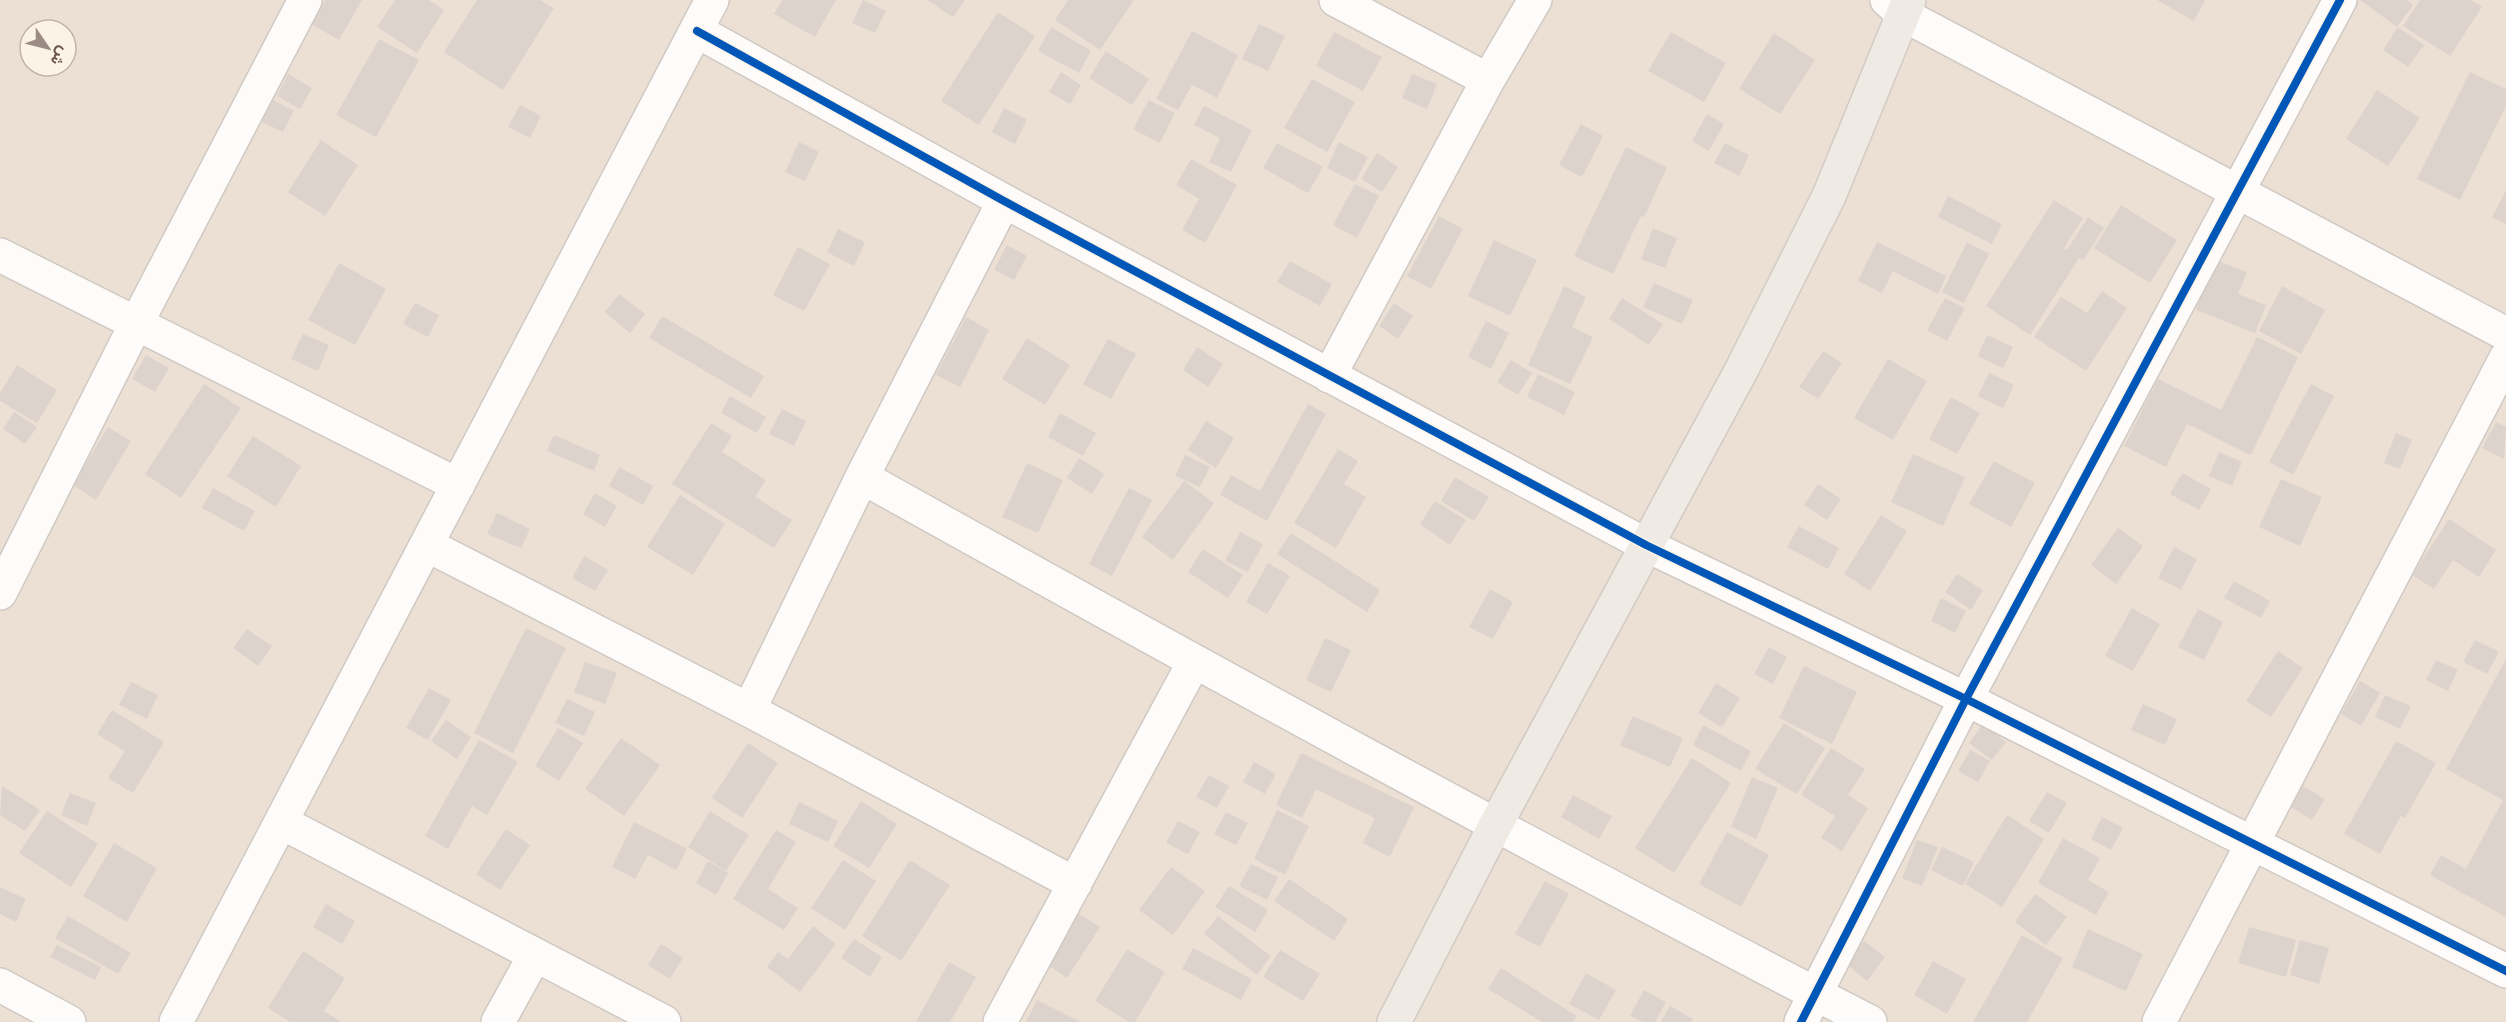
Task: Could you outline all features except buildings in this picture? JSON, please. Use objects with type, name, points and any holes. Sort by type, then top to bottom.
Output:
[{"type":"main road","points":[[1394,1022],[1495,826],[1742,369],[1824,206],[1900,5]]},
{"type":"street","points":[[0,593],[136,324],[305,0]]},
{"type":"street","points":[[176,1022],[712,0]]},
{"type":"street","points":[[1335,0],[1488,80]]},
{"type":"street","points":[[1329,376],[1488,80],[1535,0]]},
{"type":"street","points":[[1808,1008],[1966,699],[2239,193],[2340,0]]},
{"type":"street","points":[[1900,5],[2239,193],[2506,334]]},
{"type":"street","points":[[696,31],[1005,201],[1646,545],[1966,699],[2506,971]]},
{"type":"street","points":[[749,710],[862,477],[1005,201]]},
{"type":"street","points":[[0,255],[459,485]]},
{"type":"street","points":[[2159,1022],[2506,358]]},
{"type":"street","points":[[862,477],[1495,826],[1808,1008],[1870,1022]]},
{"type":"street","points":[[427,545],[749,710],[1075,884]]},
{"type":"street","points":[[1000,1022],[1194,662]]},
{"type":"street","points":[[281,822],[664,1022]]},
{"type":"street","points":[[498,1022],[535,955]]},
{"type":"street","points":[[0,985],[69,1022]]},
{"type":"shaded area","points":[[0,0],[2506,0],[2506,1022],[0,1022]]},
{"type":"cycle path","points":[[1801,1022],[1966,699],[2340,0]]},
{"type":"cycle path","points":[[697,31],[1004,201],[1646,545],[1966,699],[2506,971]]}]
